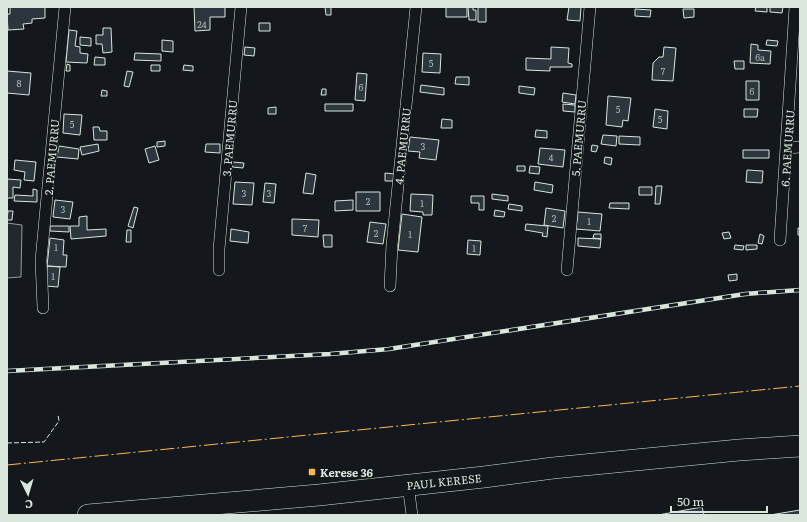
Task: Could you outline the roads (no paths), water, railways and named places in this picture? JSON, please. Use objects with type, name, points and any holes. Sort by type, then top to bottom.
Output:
[{"type":"highway","name":"PAUL KERESE","points":[[88,515],[319,495],[553,468],[739,450],[800,446]]},
{"type":"street","name":"2. PAEMURRU","points":[[43,308],[41,260],[65,7]]},
{"type":"street","name":"3. PAEMURRU","points":[[219,270],[219,249],[241,7]]},
{"type":"street","name":"4. PAEMURRU","points":[[390,286],[392,245],[416,7]]},
{"type":"street","name":"5. PAEMURRU","points":[[567,270],[590,7]]},
{"type":"street","name":"6. PAEMURRU","points":[[780,240],[795,7]]},
{"type":"street","points":[[787,148],[800,147]]},
{"type":"street","points":[[408,485],[412,515]]},
{"type":"railway","points":[[7,371],[330,354],[389,349],[745,294],[800,290]]},
{"type":"place","name":"Kerese 36","points":[[312,472]]}]
